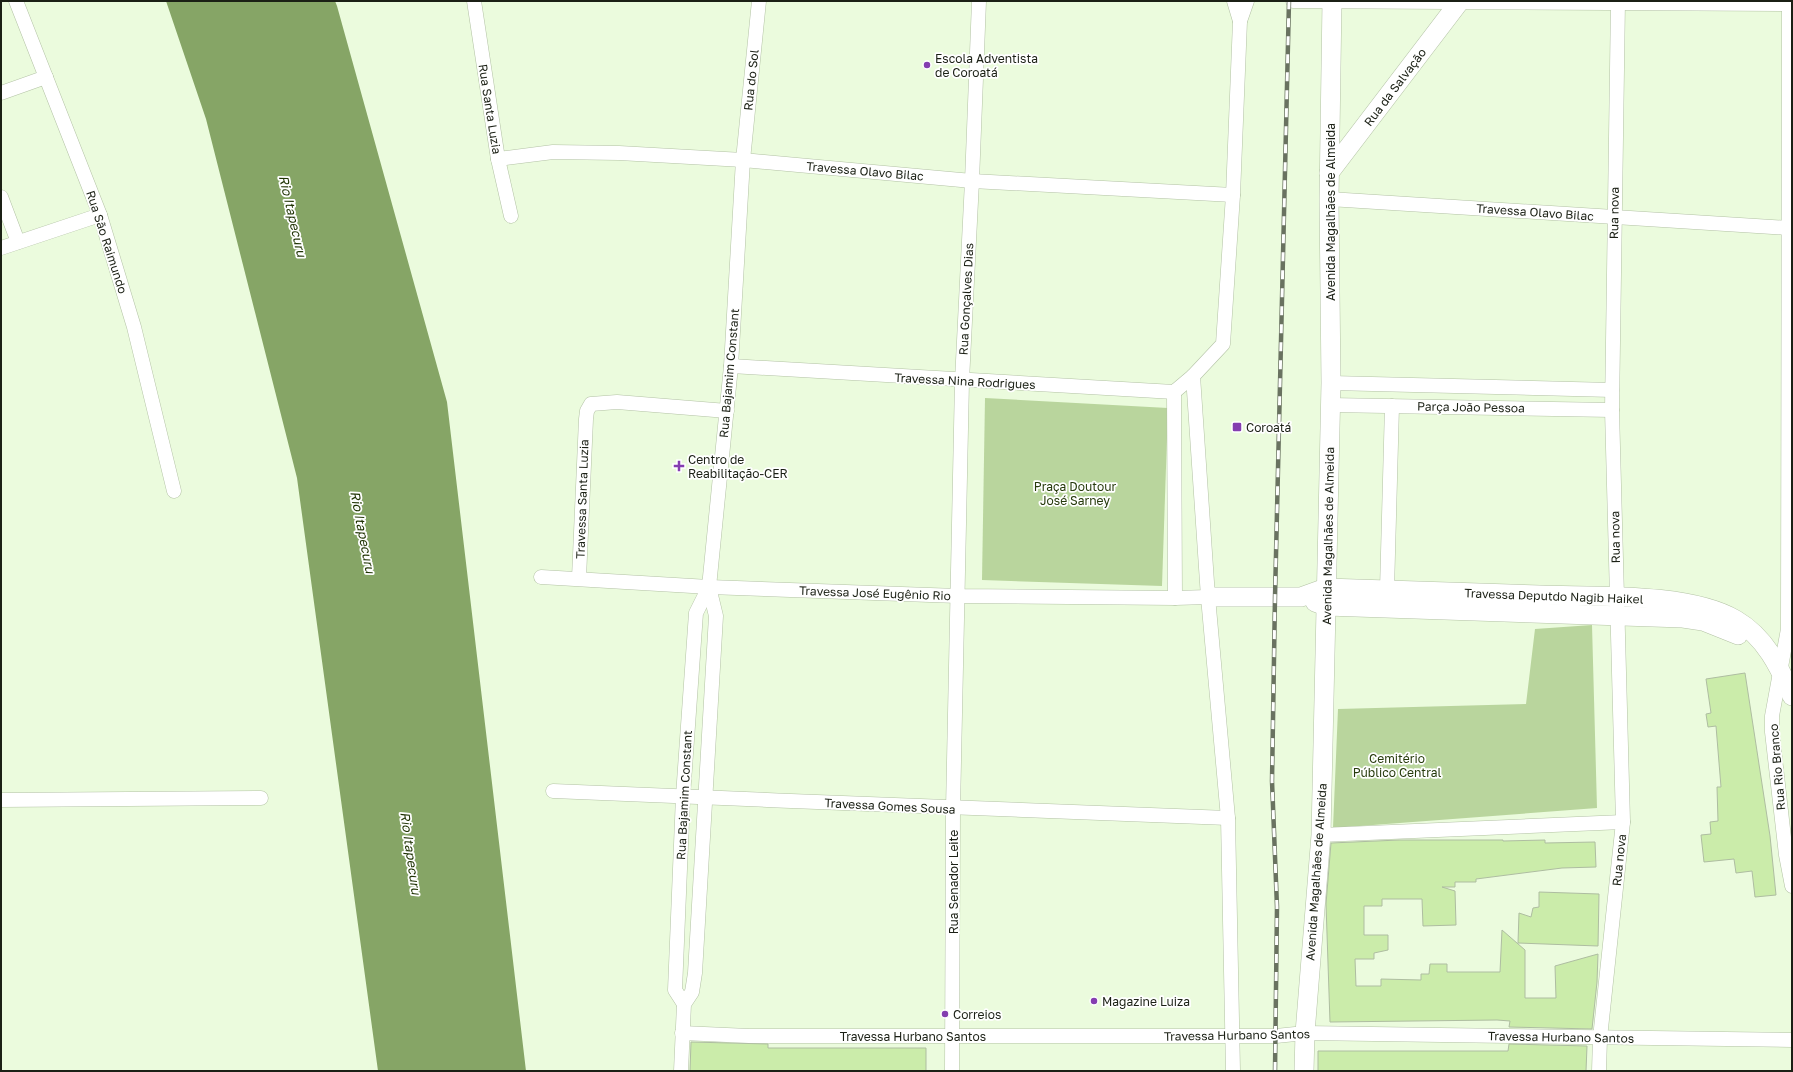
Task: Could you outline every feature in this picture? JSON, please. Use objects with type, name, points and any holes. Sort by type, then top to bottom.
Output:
[{"type":"street","name":"Rua São Raimundo","points":[[16,1],[100,215],[134,327],[174,491]]},
{"type":"street","name":"Rua Santa Luzia","points":[[474,1],[498,159],[511,216]]},
{"type":"street","name":"Rua do Sol","points":[[743,160],[759,1]]},
{"type":"street","name":"Rua Gonçalves Dias","points":[[958,596],[962,381],[979,1]]},
{"type":"street","points":[[1234,1],[1240,21]]},
{"type":"street","points":[[1174,598],[1174,392],[1193,376],[1223,344],[1233,195],[1240,21],[1247,1]]},
{"type":"street","points":[[1293,1],[1789,2]]},
{"type":"street","name":"Avenida Magalhães de Almeida","points":[[1304,1071],[1305,1033],[1321,835],[1331,383],[1329,173],[1332,2]]},
{"type":"street","name":"Rua da Salvação","points":[[1329,173],[1460,2]]},
{"type":"street","name":"Rua nova","points":[[1599,1071],[1600,1038],[1623,822],[1612,410],[1618,2]]},
{"type":"street","name":"Rua Rio Branco","points":[[1789,2],[1788,622],[1772,716],[1772,732],[1786,855],[1792,886]]},
{"type":"street","points":[[1,93],[46,77]]},
{"type":"street","name":"Travessa Olavo Bilac","points":[[498,159],[553,152],[577,152],[743,160],[972,181],[1233,195]]},
{"type":"street","name":"Rua Bajamim Constant","points":[[681,1071],[684,1004],[692,992],[695,974],[716,616],[709,587],[731,366],[743,160]]},
{"type":"street","points":[[1,197],[18,242]]},
{"type":"street","name":"Travessa Olavo Bilac","points":[[1329,199],[1789,228]]},
{"type":"street","points":[[1,248],[100,215]]},
{"type":"street","name":"Travessa Nina Rodrigues","points":[[731,366],[962,381],[1174,392]]},
{"type":"street","points":[[1193,376],[1208,597],[1228,818],[1233,1071]]},
{"type":"street","name":"Parça João Pessoa","points":[[1331,383],[1612,390]]},
{"type":"street","name":"Travessa Santa Luzia","points":[[579,578],[586,419],[587,411],[591,404],[599,402],[727,411]]},
{"type":"street","name":"Parça João Pessoa","points":[[1330,405],[1612,410]]},
{"type":"street","points":[[1387,590],[1392,406]]},
{"type":"street","name":"Travessa José Eugênio Rio","points":[[541,577],[579,578],[709,587],[958,596],[1208,597]]},
{"type":"street","name":"Rua Bajamim Constant","points":[[684,1004],[675,990],[683,796],[696,613],[709,587]]},
{"type":"street","name":"Travessa Deputdo Nagib Haikel","points":[[1326,597],[1387,590],[1617,606],[1703,621],[1726,629],[1740,636],[1779,676]]},
{"type":"street","name":"Rua Senador Leite","points":[[952,1071],[953,809],[958,596]]},
{"type":"street","name":"Travessa Deputdo Nagib Haikel","points":[[1208,597],[1326,597],[1617,606]]},
{"type":"street","points":[[1779,676],[1792,696]]},
{"type":"street","points":[[1779,676],[1792,700]]},
{"type":"street","name":"Travessa Gomes Sousa","points":[[553,792],[683,796],[953,809],[1228,818]]},
{"type":"street","points":[[1,800],[261,798]]},
{"type":"street","points":[[1321,835],[1623,822]]},
{"type":"street","name":"Travessa Hurbano Santos","points":[[682,1033],[749,1036],[1276,1036],[1305,1033],[1792,1040]]},
{"type":"green space","name":"Praça Doutour José Sarney","points":[[985,398],[1168,408],[1162,586],[982,580]]},
{"type":"green space","name":"Cemitério Público Central","points":[[1592,625],[1597,808],[1333,828],[1338,709],[1526,704],[1535,629]]},
{"type":"water","name":"Rio Itapecuru","points":[[166,1],[335,1],[337,6],[447,402],[526,1071],[378,1071],[297,478],[206,119]]},
{"type":"building","points":[[1745,673],[1770,836],[1776,895],[1755,897],[1752,871],[1736,873],[1734,859],[1704,862],[1701,835],[1711,834],[1710,822],[1718,821],[1717,787],[1721,787],[1716,726],[1708,727],[1706,714],[1711,713],[1706,679]]},
{"type":"building","points":[[1399,840],[1545,840],[1545,843],[1595,842],[1596,867],[1562,868],[1476,879],[1476,882],[1455,882],[1455,887],[1442,887],[1455,891],[1456,925],[1423,926],[1422,899],[1382,899],[1382,906],[1364,906],[1364,935],[1388,935],[1388,950],[1374,953],[1374,959],[1355,959],[1356,986],[1381,986],[1381,979],[1421,980],[1421,974],[1429,974],[1430,964],[1447,964],[1447,972],[1500,972],[1502,930],[1525,950],[1525,998],[1556,998],[1555,966],[1598,954],[1597,982],[1592,1029],[1509,1027],[1510,1021],[1497,1020],[1330,1022],[1326,904],[1331,843]]},
{"type":"building","points":[[1539,892],[1599,894],[1598,946],[1518,943],[1519,913],[1531,917],[1533,908],[1539,907]]},
{"type":"building","points":[[691,1042],[768,1044],[768,1048],[926,1048],[926,1071],[690,1071]]},
{"type":"building","points":[[1509,1044],[1587,1046],[1586,1071],[1318,1071],[1318,1051],[1508,1051]]},
{"type":"railway","points":[[1275,1071],[1277,907],[1272,781],[1289,1]]},
{"type":"place","name":"Escola Adventista de Coroatá","points":[[927,65]]},
{"type":"place","name":"Coroatá","points":[[1237,427]]},
{"type":"place","name":"Centro de Reabilitação-CER","points":[[679,466]]},
{"type":"place","name":"Magazine Luiza","points":[[1094,1001]]},
{"type":"place","name":"Correios","points":[[945,1014]]}]
